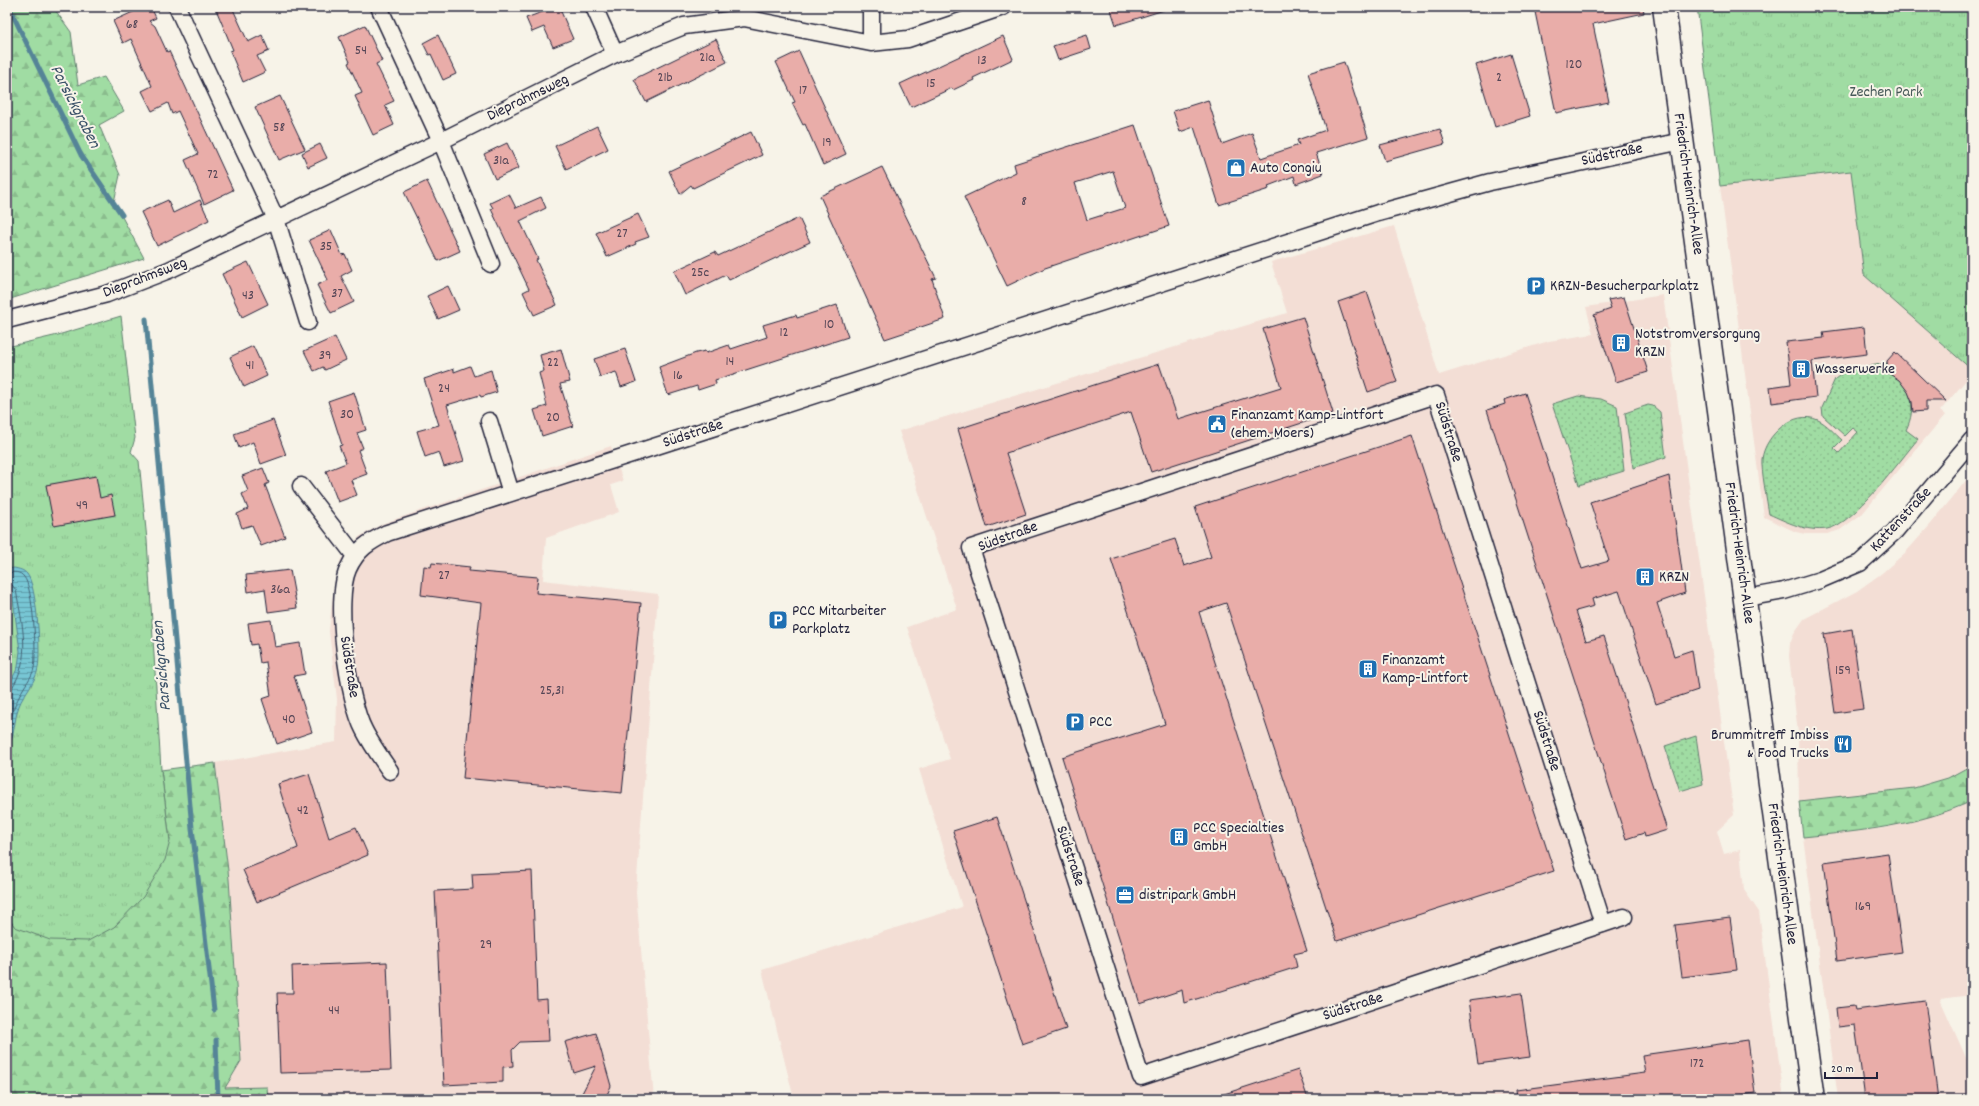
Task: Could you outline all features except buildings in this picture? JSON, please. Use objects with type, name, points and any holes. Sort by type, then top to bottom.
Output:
[{"type":"main road","name":"Friedrich-Heinrich-Allee","points":[[1664,7],[1746,598],[1780,863],[1813,1099]]},
{"type":"street","points":[[177,7],[276,219],[308,322]]},
{"type":"street","points":[[379,7],[441,141],[491,264]]},
{"type":"street","points":[[594,7],[615,54]]},
{"type":"street","points":[[871,7],[871,43]]},
{"type":"street","name":"Dieprahmsweg","points":[[7,320],[107,294],[169,270],[441,141],[615,54],[684,26],[744,18],[871,43],[908,39],[1003,7]]},
{"type":"street","name":"Südstraße","points":[[390,771],[363,729],[350,689],[341,610],[342,590],[348,570],[355,556],[367,542],[387,532],[1378,213],[1490,182],[1682,141]]},
{"type":"street","name":"Südstraße","points":[[1436,395],[1603,924],[1141,1077],[971,548],[1436,395]]},
{"type":"street","points":[[489,421],[511,493]]},
{"type":"street","name":"Kattenstraße","points":[[1746,598],[1784,591],[1812,582],[1860,563],[1895,531],[1972,440]]},
{"type":"street","points":[[301,486],[355,556]]},
{"type":"street","points":[[1603,924],[1624,917]]},
{"type":"shaded area","points":[[1851,171],[1864,275],[1972,370],[1972,373],[1940,411],[1945,415],[1862,514],[1840,530],[1827,534],[1805,534],[1796,532],[1764,517],[1720,186]]},
{"type":"shaded area","points":[[1394,226],[1439,375],[1549,341],[1593,334],[1586,307],[1663,295],[1734,815],[1717,831],[1724,854],[1740,850],[1744,890],[1759,912],[1784,1099],[794,1099],[762,970],[962,907],[919,769],[950,759],[907,627],[957,609],[899,431],[1287,313],[1271,262]]},
{"type":"shaded area","points":[[611,446],[623,481],[611,485],[619,512],[546,538],[543,580],[658,594],[636,892],[654,1099],[268,1099],[267,1087],[225,1089],[241,1061],[229,879],[215,763],[336,742],[337,699],[329,631],[334,585],[341,559],[359,537],[384,523]]},
{"type":"shaded area","points":[[1972,473],[1972,765],[1948,778],[1914,788],[1799,801],[1798,733],[1789,656],[1790,643],[1794,633],[1804,619],[1857,591],[1882,573],[1906,552],[1931,524]]},
{"type":"shaded area","points":[[1972,801],[1972,974],[1969,975],[1972,995],[1940,999],[1972,1071],[1972,1099],[1838,1099],[1803,837],[1884,828],[1958,808]]},
{"type":"green space","points":[[7,7],[53,7],[71,32],[78,85],[104,77],[124,111],[99,125],[120,175],[114,202],[144,258],[7,300]]},
{"type":"green space","name":"Zechen Park","points":[[1697,7],[1972,7],[1972,370],[1864,275],[1851,171],[1720,186]]},
{"type":"green space","points":[[121,316],[135,438],[131,452],[139,461],[147,540],[161,770],[170,841],[165,860],[143,897],[114,927],[88,941],[50,940],[15,927],[7,916],[7,347],[58,335]]},
{"type":"green space","points":[[1887,363],[1888,373],[1896,377],[1908,390],[1912,405],[1906,430],[1918,439],[1863,504],[1838,525],[1819,530],[1804,528],[1769,514],[1763,478],[1762,459],[1764,450],[1775,433],[1782,426],[1800,418],[1818,420],[1842,440],[1834,448],[1839,453],[1858,432],[1853,428],[1845,436],[1823,416],[1822,408],[1835,379],[1847,370]]},
{"type":"green space","points":[[1578,396],[1601,399],[1617,406],[1624,471],[1579,485],[1552,404]]},
{"type":"green space","points":[[1648,405],[1653,406],[1660,412],[1666,457],[1633,468],[1625,413]]},
{"type":"green space","points":[[1696,736],[1703,784],[1680,791],[1665,746]]},
{"type":"green space","points":[[215,763],[229,879],[241,1061],[225,1088],[267,1087],[268,1099],[7,1099],[7,916],[15,927],[170,841],[161,770]]},
{"type":"green space","points":[[1972,765],[1972,801],[1910,822],[1868,830],[1803,837],[1799,801],[1914,788],[1948,778]]},
{"type":"water","points":[[7,569],[20,569],[27,574],[33,592],[36,605],[39,660],[35,678],[17,711],[12,739],[7,748],[7,689],[18,667],[20,651],[12,591],[7,587]]},
{"type":"waterway","name":"Parsickgraben","points":[[9,7],[81,155],[122,215]]},
{"type":"waterway","name":"Parsickgraben","points":[[146,319],[192,828],[214,1010]]},
{"type":"waterway","name":"Parsickgraben","points":[[216,1040],[218,1099]]},
{"type":"place","name":"Auto Congiu","points":[[1236,168]]},
{"type":"place","name":"KRZN-Besucherparkplatz","points":[[1536,286]]},
{"type":"place","name":"Notstromversorgung KRZN","points":[[1621,343]]},
{"type":"place","name":"Wasserwerke","points":[[1801,369]]},
{"type":"place","name":"Finanzamt Kamp-Lintfort (ehem. Moers)","points":[[1217,424]]},
{"type":"place","name":"KRZN","points":[[1645,577]]},
{"type":"place","name":"PCC Mitarbeiter Parkplatz","points":[[778,620]]},
{"type":"place","name":"Finanzamt Kamp-Lintfort","points":[[1368,669]]},
{"type":"place","name":"PCC","points":[[1075,722]]},
{"type":"place","name":"Brummitreff Imbiss & Food Trucks","points":[[1843,744]]},
{"type":"place","name":"PCC Specialties GmbH","points":[[1179,837]]},
{"type":"place","name":"distripark GmbH","points":[[1125,895]]}]
